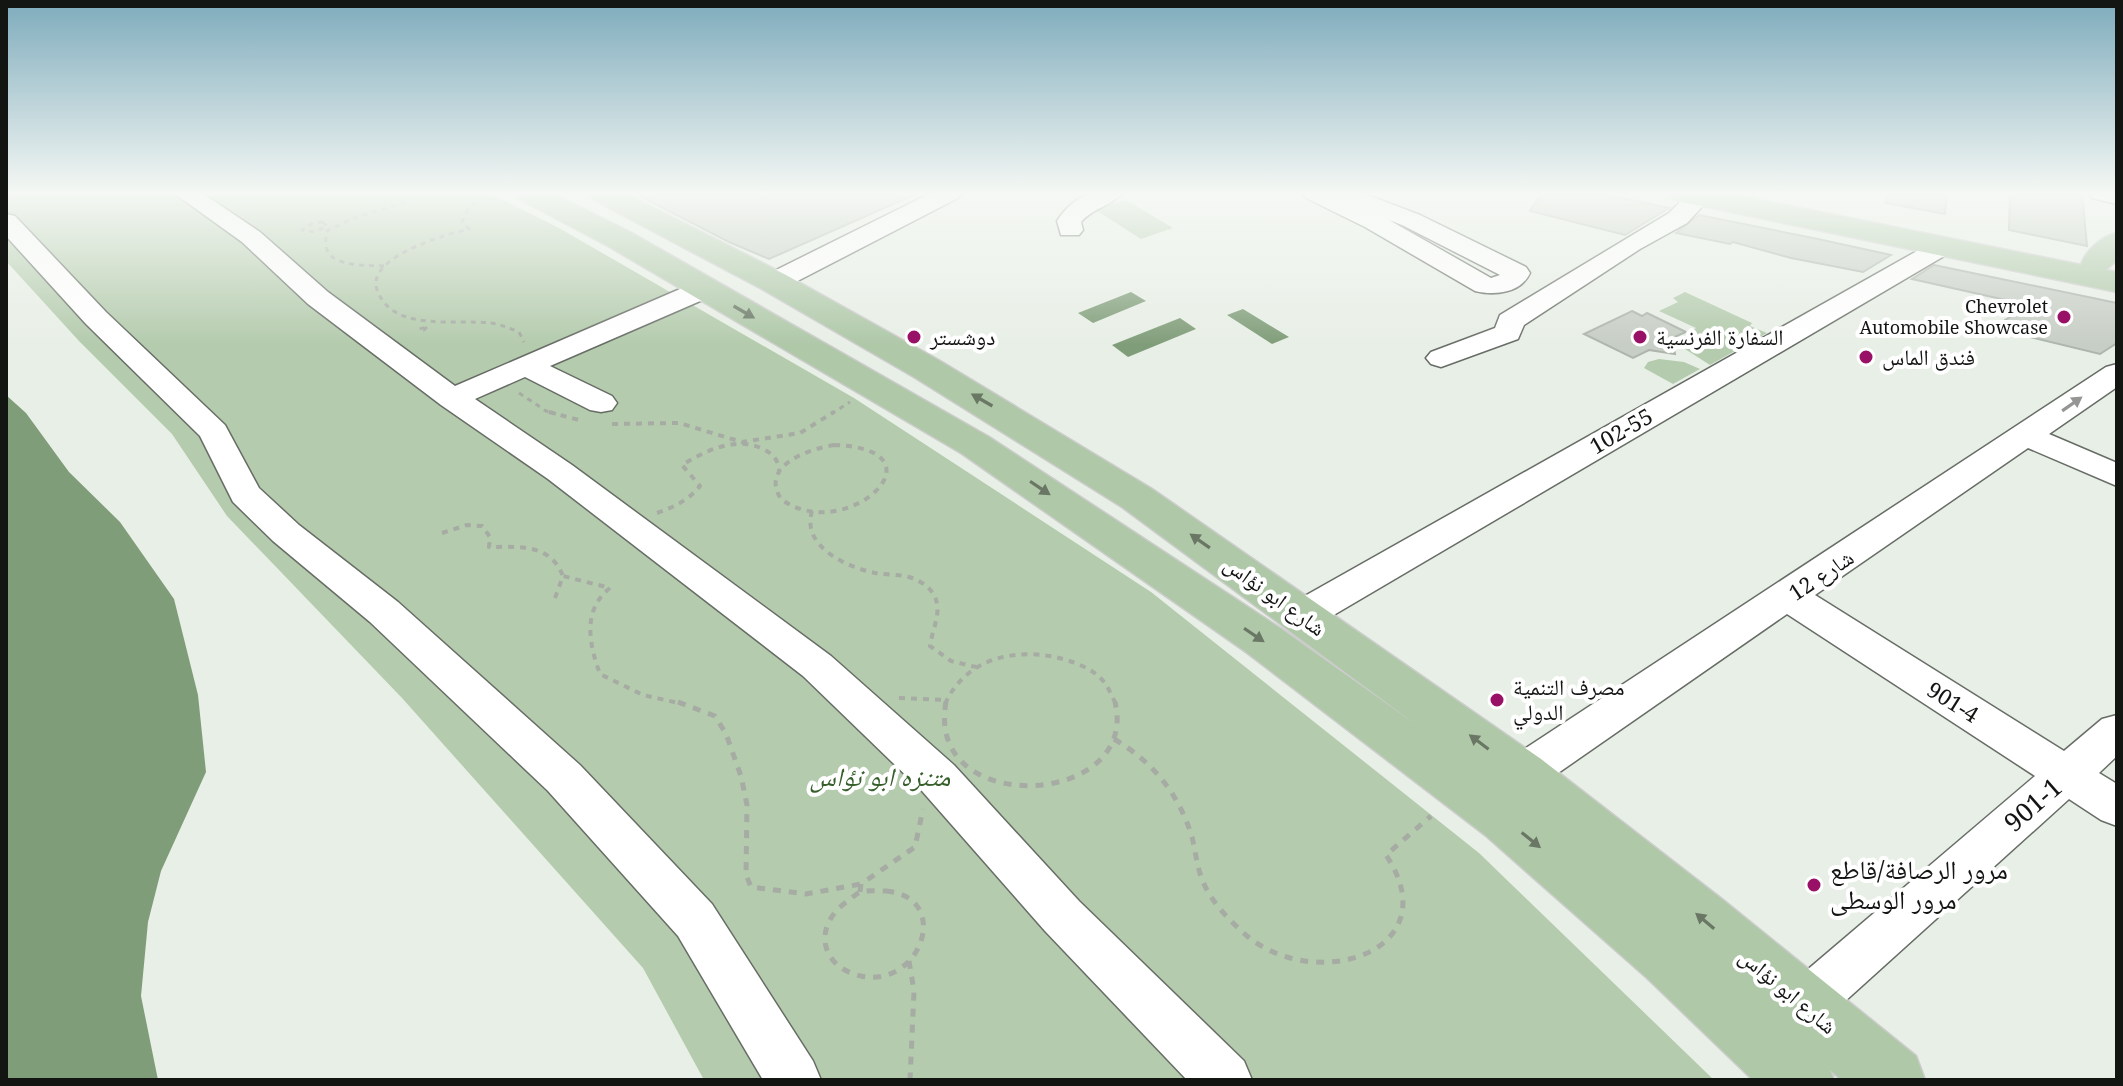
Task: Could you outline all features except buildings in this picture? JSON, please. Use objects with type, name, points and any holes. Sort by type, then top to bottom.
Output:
[{"type":"main road","name":"شارع ابو نؤاس","points":[[648,244],[704,289],[975,445],[1263,640],[1505,819],[1669,958],[1801,1080]]},
{"type":"main road","name":"شارع ابو نؤاس","points":[[689,244],[774,282],[1062,449],[1205,545],[1522,774],[1892,1080]]},
{"type":"main road","points":[[1926,244],[2112,264]]},
{"type":"main road","points":[[2008,244],[2112,264]]},
{"type":"street","points":[[27,244],[96,318],[214,432],[245,494],[384,612],[564,778],[695,920],[794,1080]]},
{"type":"street","points":[[258,244],[318,298],[625,521],[817,666],[938,778],[1062,916],[1225,1080]]},
{"type":"street","points":[[774,282],[850,244]]},
{"type":"street","points":[[1412,244],[1485,285],[1495,286],[1512,281],[1532,266],[1473,244]]},
{"type":"street","points":[[1441,358],[1508,333],[1510,321],[1632,244]]},
{"type":"street","name":"102-55","points":[[1301,616],[1942,247]]},
{"type":"street","points":[[452,398],[704,289]]},
{"type":"street","points":[[518,369],[597,416]]},
{"type":"street","name":"شارع 12","points":[[1522,774],[1789,597],[2117,373]]},
{"type":"street","points":[[2027,436],[2117,476]]},
{"type":"street","name":"901-4","points":[[1789,597],[2117,807]]},
{"type":"street","name":"901-1","points":[[1804,1005],[2117,731]]},
{"type":"path","points":[[324,244],[325,252],[343,262],[384,266]]},
{"type":"path","points":[[422,244],[384,266],[376,280],[380,299],[398,313],[429,322],[487,322],[519,332],[524,343],[517,391],[525,399],[546,411],[679,423],[755,445],[774,456],[779,470]]},
{"type":"path","points":[[425,326],[429,322]]},
{"type":"path","points":[[625,521],[670,508],[694,495],[700,486],[682,465],[708,450],[800,433],[837,412],[854,398]]},
{"type":"path","points":[[830,444],[867,447],[883,459],[887,472],[884,485],[874,497],[840,510],[813,511],[783,502],[776,492],[775,481],[779,470],[792,456],[830,444]]},
{"type":"path","points":[[813,511],[809,526],[813,536],[833,557],[864,570],[914,579],[927,586],[935,595],[938,606],[930,646],[959,665],[978,667]]},
{"type":"path","points":[[442,533],[468,524],[482,525],[489,530],[489,547],[538,548],[551,555],[563,576],[555,598]]},
{"type":"path","points":[[563,576],[610,588],[596,600],[591,620],[592,654],[600,674],[643,695],[671,699],[715,716],[726,734],[747,805],[745,854],[751,887],[801,897],[860,888],[901,892],[914,900],[922,917],[925,936],[922,950],[909,961],[873,977],[842,969],[828,956],[824,936],[828,920],[860,888],[915,847],[926,796]]},
{"type":"path","points":[[1030,652],[1073,659],[1091,669],[1115,697],[1119,714],[1114,739],[1096,764],[1078,776],[1056,784],[1007,785],[985,778],[966,767],[952,752],[944,735],[942,718],[946,700],[956,685],[978,667],[1009,654],[1030,652]]},
{"type":"path","points":[[886,701],[918,697],[946,700]]},
{"type":"path","points":[[1114,739],[1151,762],[1164,778],[1186,816],[1197,864],[1206,887],[1225,914],[1256,943],[1287,959],[1346,962],[1369,953],[1391,937],[1404,908],[1399,874],[1386,855],[1431,816]]},
{"type":"path","points":[[909,961],[915,984],[914,1019],[908,1051],[910,1080]]},
{"type":"green space","name":"متنزه ابو نؤاس","points":[[6,244],[586,244],[854,398],[1151,592],[1479,853],[1714,1080],[704,1080],[643,968],[402,698],[227,516],[172,434],[79,341],[6,261]]},
{"type":"green space","points":[[1685,292],[1767,333],[1710,365],[1685,349],[1686,343],[1701,336],[1692,331],[1696,328],[1659,311],[1678,302],[1673,298]]},
{"type":"green space","points":[[1659,359],[1684,362],[1700,369],[1673,384],[1644,368],[1648,362]]},
{"type":"shaded area","points":[[1131,292],[1146,301],[1093,323],[1078,313]]},
{"type":"shaded area","points":[[1243,309],[1289,337],[1272,344],[1227,315]]},
{"type":"shaded area","points":[[1180,318],[1196,329],[1128,357],[1112,345]]},
{"type":"shaded area","points":[[6,395],[26,413],[69,472],[120,522],[174,599],[198,695],[206,772],[161,871],[148,922],[141,996],[158,1080],[6,1080]]},
{"type":"place","name":"Chevrolet Automobile Showcase","points":[[2064,317]]},
{"type":"place","name":"دوشستر","points":[[914,337]]},
{"type":"place","name":"السفارة الفرنسية","points":[[1640,337]]},
{"type":"place","name":"فندق الماس","points":[[1866,357]]},
{"type":"place","name":"مصرف التنمية الدولي","points":[[1497,700]]},
{"type":"place","name":"مرور الرصافة/قاطع مرور الوسطى","points":[[1814,885]]}]
